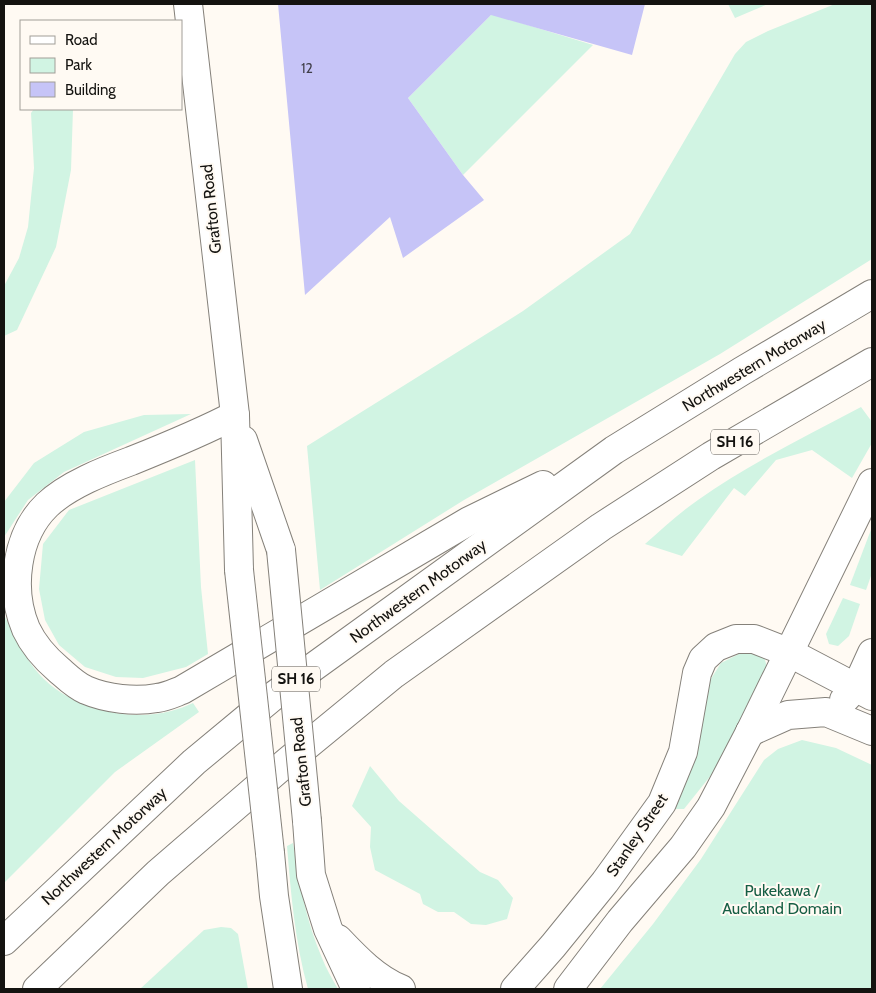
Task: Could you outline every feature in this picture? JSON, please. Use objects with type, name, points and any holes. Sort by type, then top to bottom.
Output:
[{"type":"main road","name":"Grafton Road","points":[[188,4],[235,415],[239,570],[274,896],[288,989]]},
{"type":"main road","name":"Northwestern Motorway","points":[[4,941],[194,762],[276,694],[614,450],[872,294]]},
{"type":"main road","name":"SH 16","points":[[37,989],[158,873],[288,761],[394,674],[601,527],[711,456],[872,362]]},
{"type":"main road","name":"Grafton Road","points":[[235,415],[281,550],[311,875],[328,929],[356,989]]},
{"type":"main road","points":[[235,415],[206,430],[102,472],[64,492],[47,505],[31,525],[23,544],[18,566],[17,586],[26,629],[52,664],[66,677],[86,690],[111,697],[136,700],[158,698],[182,690],[469,521],[614,450]]},
{"type":"main road","points":[[568,989],[620,921],[683,847],[706,815],[790,653],[872,484]]},
{"type":"main road","name":"Stanley Street","points":[[515,989],[605,882],[662,803],[683,752],[697,673],[703,659],[716,647],[736,639],[754,639],[790,653],[865,691]]},
{"type":"main road","points":[[868,729],[855,700],[865,691],[872,653]]},
{"type":"main road","points":[[826,712],[848,697],[865,691]]},
{"type":"main road","points":[[750,732],[788,715],[826,712],[868,729]]},
{"type":"main road","points":[[328,929],[377,975],[401,989]]},
{"type":"green space","points":[[728,4],[768,4],[735,18]]},
{"type":"green space","points":[[835,4],[872,4],[872,259],[720,354],[464,500],[320,590],[307,446],[523,311],[630,234],[735,54],[746,42],[768,31]]},
{"type":"green space","points":[[492,14],[593,45],[463,175],[408,98]]},
{"type":"green space","points":[[33,110],[73,110],[71,170],[56,247],[17,330],[4,336],[4,286],[19,258],[28,227],[34,168],[31,113]]},
{"type":"green space","points":[[861,407],[872,422],[872,443],[852,478],[812,450],[776,460],[745,496],[734,488],[682,556],[645,544],[684,510],[737,474]]},
{"type":"green space","points":[[191,414],[64,472],[28,500],[4,537],[4,502],[34,463],[84,432],[144,415]]},
{"type":"green space","points":[[195,460],[201,587],[208,654],[186,667],[143,678],[116,677],[85,667],[59,645],[45,620],[39,589],[43,544],[69,510]]},
{"type":"green space","points":[[872,527],[872,573],[866,590],[850,585]]},
{"type":"green space","points":[[843,598],[860,604],[849,636],[838,646],[829,644],[826,634]]},
{"type":"green space","points":[[4,615],[34,668],[47,682],[78,702],[96,709],[134,715],[171,711],[193,703],[199,712],[115,772],[4,883]]},
{"type":"green space","points":[[743,652],[764,657],[768,670],[740,731],[712,774],[684,809],[676,809],[673,805],[707,685],[721,663]]},
{"type":"green space","name":"Pukekawa / Auckland Domain","points":[[802,740],[836,748],[872,765],[872,989],[600,989],[653,924],[701,859],[764,760],[778,749]]},
{"type":"green space","points":[[370,766],[399,801],[480,872],[498,880],[513,898],[507,919],[486,925],[471,924],[454,912],[438,912],[423,904],[420,894],[375,870],[370,847],[371,827],[352,806]]},
{"type":"green space","points":[[293,843],[307,916],[316,944],[338,989],[308,989],[300,954],[292,900],[287,846]]},
{"type":"green space","points":[[221,927],[231,928],[238,934],[248,989],[140,989],[204,930]]},
{"type":"building","points":[[278,4],[645,4],[632,55],[491,15],[408,98],[463,175],[484,200],[403,258],[390,217],[305,295]]}]
